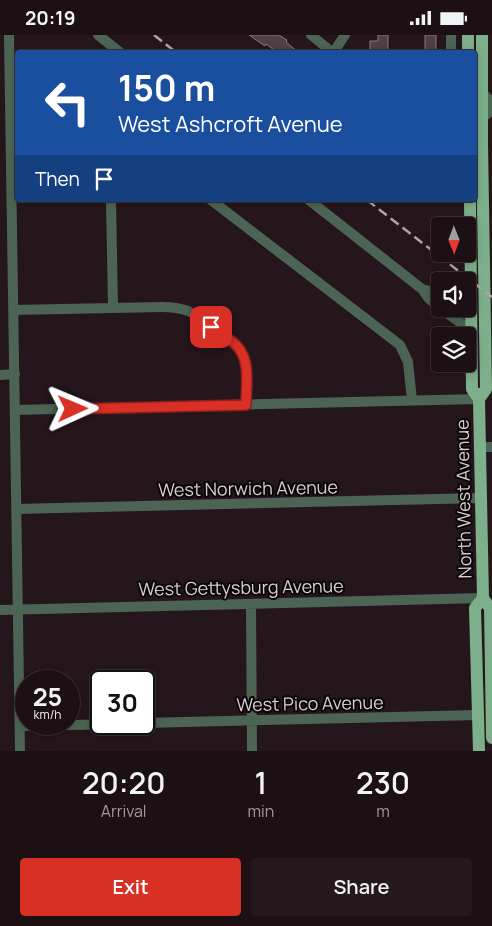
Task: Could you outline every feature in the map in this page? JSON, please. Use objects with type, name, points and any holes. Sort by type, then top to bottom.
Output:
[{"type":"main road","points":[[468,35],[468,50]]},
{"type":"main road","name":"North West Avenue","points":[[479,399],[486,389],[482,35]]},
{"type":"main road","name":"North West Avenue","points":[[470,202],[472,389],[479,399],[486,447],[481,498],[487,547],[483,598],[475,608],[479,751]]},
{"type":"main road","points":[[472,324],[477,324],[479,348],[486,355]]},
{"type":"main road","name":"North West Avenue","points":[[483,598],[490,608],[492,739]]},
{"type":"street","points":[[9,35],[14,77],[11,141],[19,670]]},
{"type":"street","points":[[98,35],[117,50]]},
{"type":"street","points":[[311,35],[329,50]]},
{"type":"street","points":[[335,50],[345,35]]},
{"type":"street","points":[[451,35],[451,50]]},
{"type":"street","points":[[482,92],[492,103]]},
{"type":"street","points":[[0,141],[11,141]]},
{"type":"street","points":[[111,202],[113,307]]},
{"type":"street","points":[[214,202],[400,345],[408,362],[412,400]]},
{"type":"street","points":[[311,202],[422,289],[431,301]]},
{"type":"street","points":[[422,289],[431,291]]},
{"type":"street","points":[[13,310],[113,307],[175,308],[186,310],[197,315],[235,345],[242,353],[246,367],[246,405]]},
{"type":"street","points":[[458,317],[472,324]]},
{"type":"street","points":[[466,317],[472,324]]},
{"type":"street","points":[[0,375],[15,375]]},
{"type":"street","points":[[15,410],[479,399]]},
{"type":"street","name":"West Norwich Avenue","points":[[16,509],[481,498]]},
{"type":"street","name":"West Gettysburg Avenue","points":[[0,610],[483,598]]},
{"type":"street","points":[[250,604],[252,751]]},
{"type":"street","name":"West Pico Avenue","points":[[155,723],[478,715]]},
{"type":"street","points":[[20,735],[20,751]]},
{"type":"building","points":[[249,35],[279,35],[287,40],[286,42],[295,50],[274,50],[266,44],[265,46]]},
{"type":"building","points":[[378,35],[388,35],[388,50],[370,50],[370,41],[378,41]]},
{"type":"building","points":[[425,35],[436,35],[436,50],[425,50]]},
{"type":"railway","points":[[154,35],[173,50]]},
{"type":"railway","points":[[370,202],[492,297]]},
{"type":"route","points":[[73,409],[246,405],[246,363],[243,355],[238,347],[211,327]]}]
